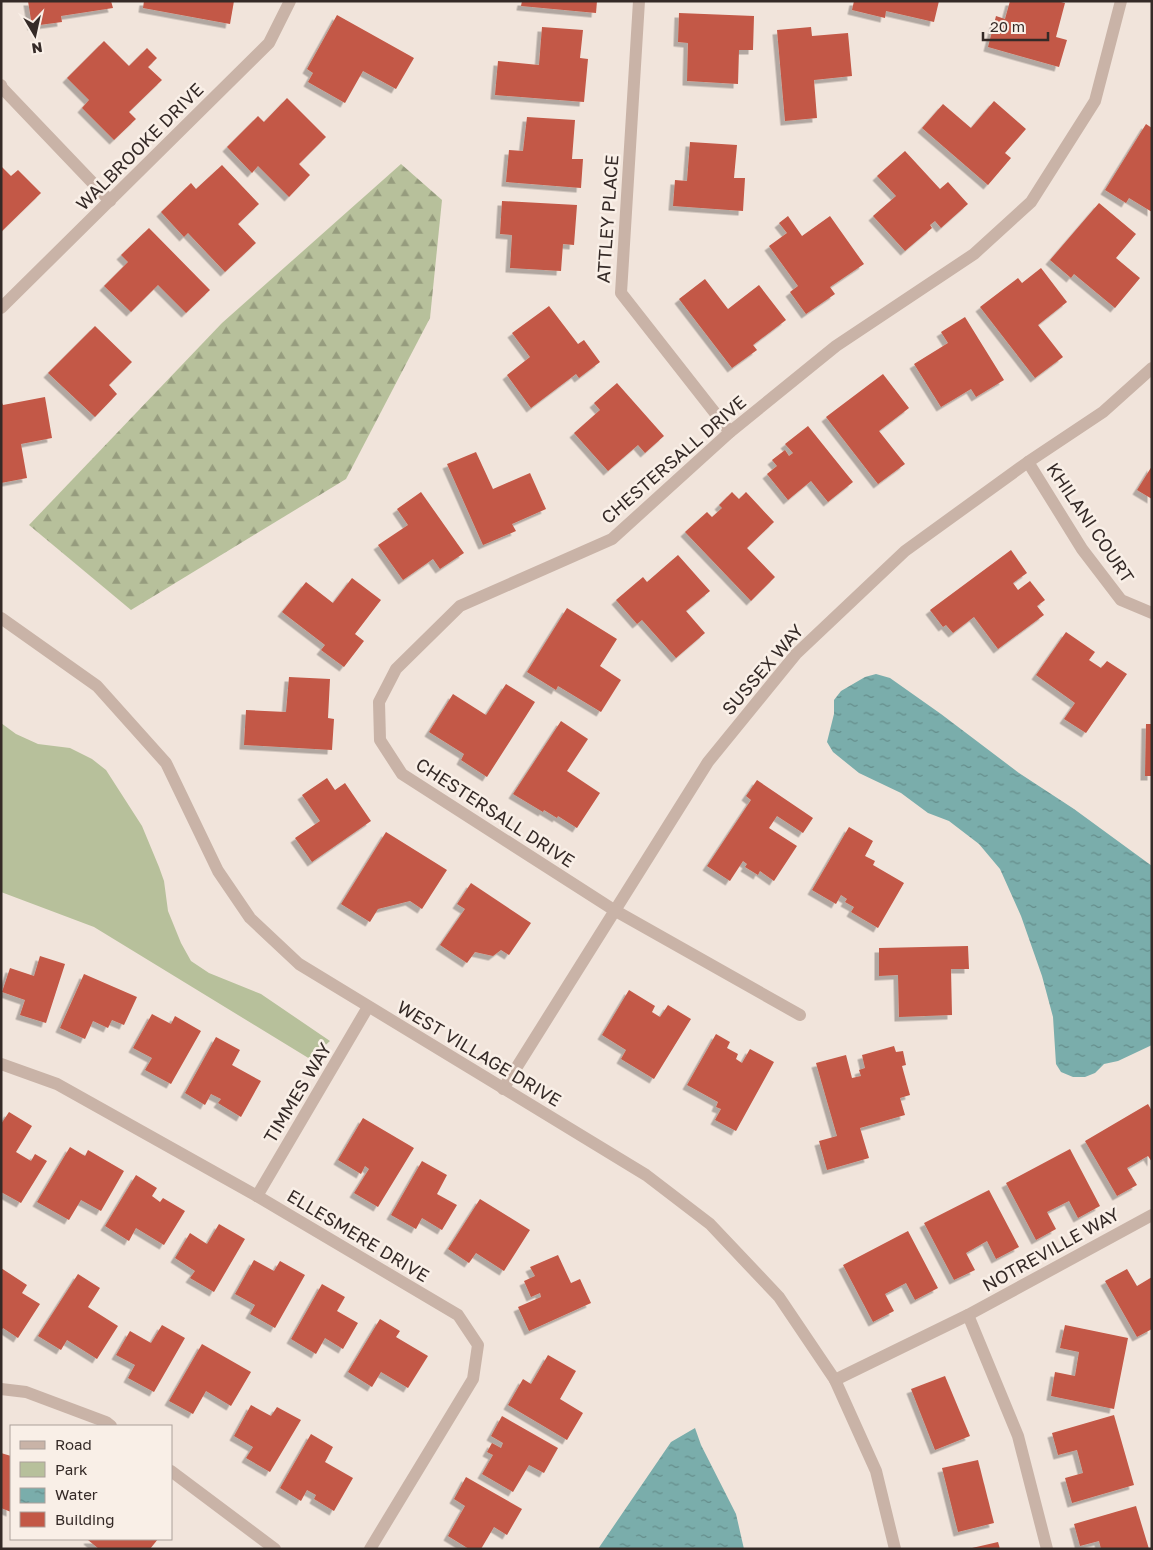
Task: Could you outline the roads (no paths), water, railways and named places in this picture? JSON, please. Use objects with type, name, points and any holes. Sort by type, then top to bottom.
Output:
[{"type":"street","name":"WALBROOKE DRIVE","points":[[1,308],[269,43],[290,1]]},
{"type":"street","name":"ATTLEY PLACE","points":[[639,1],[621,293],[730,432]]},
{"type":"street","name":"CHESTERSALL DRIVE","points":[[800,1015],[614,910],[402,774],[380,740],[379,702],[396,669],[460,606],[612,539],[730,432],[836,346],[974,254],[1031,202],[1095,101],[1121,1]]},
{"type":"street","points":[[1,84],[2,88],[110,200]]},
{"type":"street","name":"SUSSEX WAY","points":[[503,1089],[708,762],[796,654],[905,551],[1028,462],[1103,412],[1152,368]]},
{"type":"street","name":"KHILANI COURT","points":[[1028,462],[1082,550],[1121,600],[1152,613]]},
{"type":"street","name":"WEST VILLAGE DRIVE","points":[[1,618],[97,686],[166,763],[218,871],[250,918],[299,964],[646,1175],[710,1224],[779,1297],[835,1380],[876,1472],[895,1549]]},
{"type":"street","name":"TIMMES WAY","points":[[257,1196],[368,1007]]},
{"type":"street","name":"ELLESMERE DRIVE","points":[[1,1064],[57,1084],[257,1196],[458,1315],[478,1345],[473,1380],[370,1549]]},
{"type":"street","name":"NOTREVILLE WAY","points":[[835,1380],[968,1315],[1152,1215]]},
{"type":"street","points":[[968,1315],[1018,1436],[1047,1549]]},
{"type":"street","points":[[1,1389],[26,1392],[110,1425]]},
{"type":"street","points":[[172,1472],[275,1549]]},
{"type":"water","points":[[876,674],[890,678],[1019,773],[1074,809],[1152,866],[1152,1045],[1118,1061],[1104,1064],[1095,1073],[1085,1077],[1073,1077],[1061,1072],[1056,1064],[1053,1017],[1042,976],[1021,916],[1000,869],[979,844],[949,821],[928,813],[901,793],[859,773],[833,752],[827,742],[834,714],[834,700],[841,691],[865,677]]},
{"type":"water","points":[[695,1428],[701,1445],[736,1514],[744,1549],[598,1549],[671,1442]]}]
